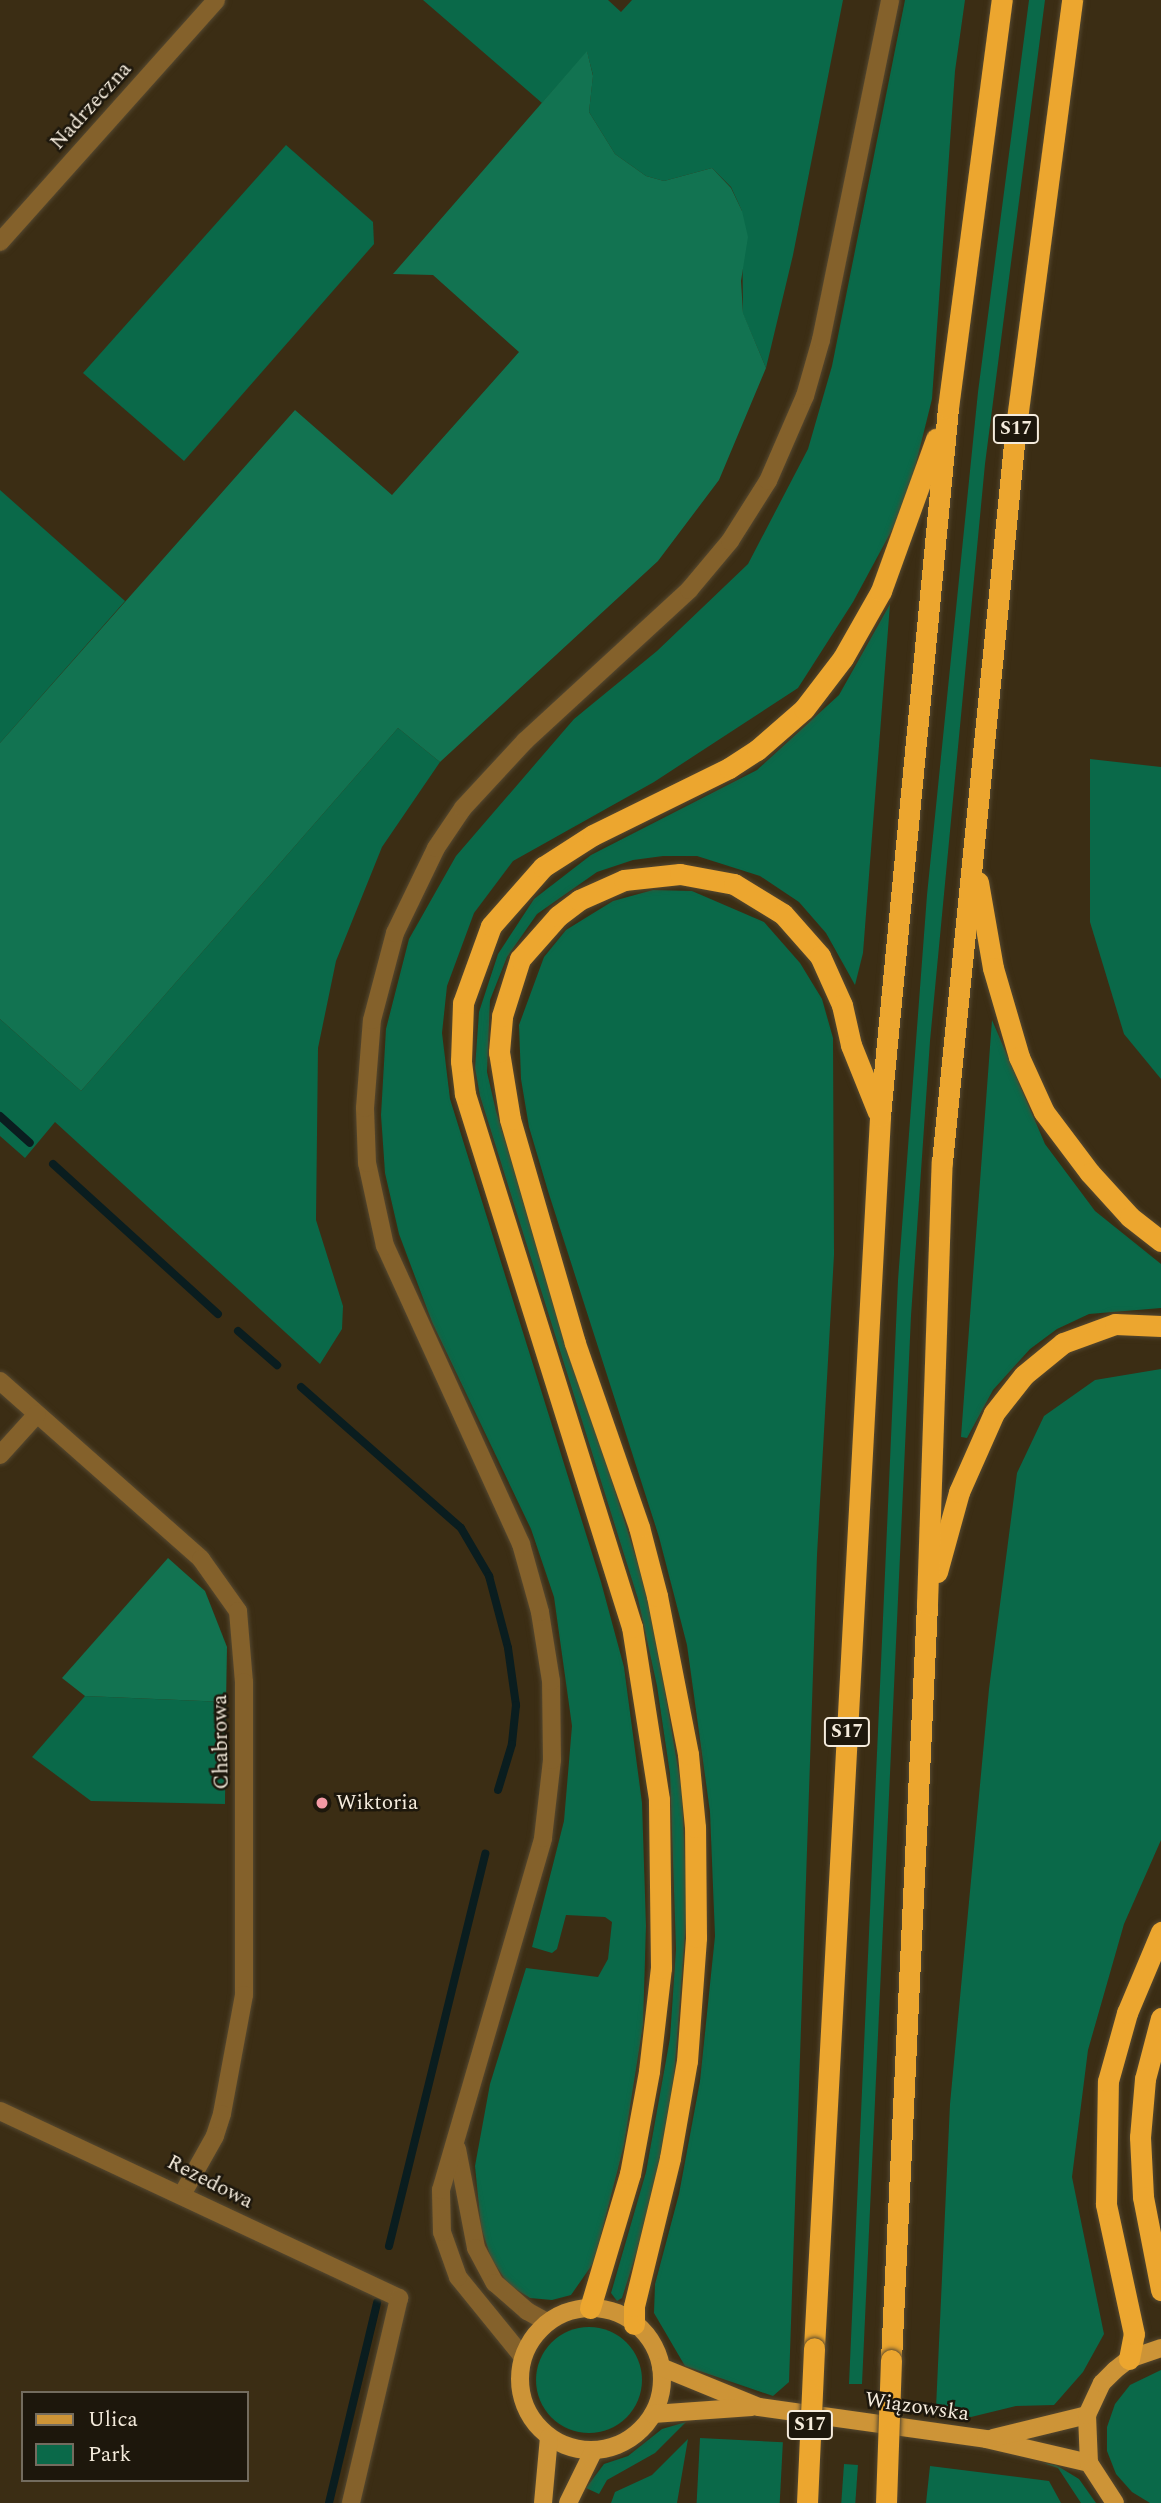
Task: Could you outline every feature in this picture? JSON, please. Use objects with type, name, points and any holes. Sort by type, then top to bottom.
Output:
[{"type":"highway","name":"S17","points":[[807,2503],[880,1116],[948,408],[1002,0]]},
{"type":"highway","name":"S17","points":[[886,2503],[927,1604],[942,1162],[1015,434],[1072,0]]},
{"type":"highway","points":[[590,2308],[630,2174],[649,2071],[661,1968],[659,1799],[629,1614],[465,1094],[461,1061],[463,1003],[491,926],[543,867],[593,835],[757,750],[824,685],[881,591],[948,408]]},
{"type":"highway","points":[[974,859],[993,968],[1019,1056],[1044,1112],[1090,1173],[1130,1217],[1161,1241]]},
{"type":"highway","points":[[634,2324],[634,2305],[670,2158],[687,2061],[696,1937],[695,1826],[688,1754],[657,1596],[639,1527],[575,1343],[510,1119],[499,1052],[502,1016],[520,959],[558,916],[579,900],[624,880],[680,874],[734,884],[783,914],[820,956],[842,1005],[851,1045],[880,1116]]},
{"type":"highway","points":[[927,1604],[959,1492],[993,1413],[1024,1375],[1063,1343],[1089,1333],[1115,1324],[1161,1325]]},
{"type":"highway","points":[[1129,2359],[1134,2334],[1106,2204],[1108,2081],[1127,2013],[1161,1932]]},
{"type":"highway","points":[[1161,2018],[1145,2080],[1140,2137],[1143,2197],[1161,2290]]},
{"type":"main road","points":[[590,2308],[619,2314],[634,2324],[652,2343],[661,2367],[661,2391],[653,2413],[628,2439],[594,2450],[570,2447],[549,2437],[523,2401],[523,2357],[547,2322],[567,2311],[590,2308]]},
{"type":"main road","points":[[1115,2503],[1089,2463],[1087,2415],[1102,2383],[1129,2359],[1161,2348]]},
{"type":"main road","name":"Wiązowska","points":[[661,2367],[759,2407]]},
{"type":"main road","name":"Wiązowska","points":[[653,2413],[759,2407],[986,2439],[1089,2463]]},
{"type":"main road","name":"Wiązowska","points":[[986,2439],[1087,2415]]},
{"type":"main road","points":[[544,2503],[549,2437]]},
{"type":"main road","points":[[568,2503],[594,2450]]},
{"type":"street","name":"Nadrzeczna","points":[[0,242],[216,0]]},
{"type":"street","points":[[523,2357],[458,2277],[442,2232],[441,2190],[543,1838],[553,1715],[546,1642],[521,1544],[385,1246],[367,1163],[366,1074],[372,1020],[395,933],[436,848],[463,808],[525,741],[689,590],[730,541],[768,481],[805,396],[821,340],[890,0]]},
{"type":"street","name":"Chabrowa","points":[[0,1381],[201,1559],[238,1611],[244,1682],[244,1995],[222,2114],[183,2193]]},
{"type":"street","points":[[0,1455],[37,1414]]},
{"type":"street","name":"Rezedowa","points":[[0,2111],[183,2193],[399,2298],[351,2503]]},
{"type":"street","points":[[456,2145],[476,2248],[495,2283],[527,2311],[547,2322]]},
{"type":"green space","points":[[423,0],[608,0],[621,12],[632,0],[843,0],[793,255],[766,368],[743,314],[742,211],[731,187],[712,168],[664,181],[646,176],[615,154],[589,112],[593,75],[587,52],[542,103]]},
{"type":"green space","points":[[905,0],[965,0],[955,71],[932,399],[906,504],[853,602],[798,688],[654,782],[513,861],[474,913],[447,986],[442,1033],[450,1099],[601,1582],[624,1667],[642,1803],[646,1926],[643,2025],[624,2145],[594,2262],[571,2295],[552,2300],[530,2298],[508,2284],[491,2258],[481,2227],[475,2166],[490,2084],[526,1968],[598,1977],[608,1959],[612,1922],[605,1917],[566,1915],[557,1949],[552,1953],[532,1947],[564,1821],[572,1726],[554,1597],[531,1529],[432,1322],[399,1234],[385,1173],[381,1115],[386,1029],[409,939],[456,856],[574,719],[657,651],[748,564],[808,449],[832,366]]},
{"type":"green space","points":[[1029,0],[1045,0],[985,464],[930,1041],[911,1316],[862,2384],[849,2384],[898,1280],[927,895],[978,392]]},
{"type":"green space","points":[[587,51],[593,76],[589,112],[615,154],[646,176],[664,181],[712,168],[731,188],[742,211],[748,237],[741,281],[743,313],[766,368],[719,480],[658,561],[440,762],[398,728],[81,1091],[0,1019],[0,743],[295,410],[392,495],[519,352],[433,275],[393,274]]},
{"type":"green space","points":[[286,145],[373,222],[374,244],[184,461],[83,373]]},
{"type":"green space","points":[[0,490],[125,601],[0,743]]},
{"type":"green space","points":[[890,604],[863,953],[855,985],[826,933],[799,902],[760,876],[697,856],[663,856],[633,860],[597,872],[537,914],[507,957],[490,1000],[487,1072],[496,1111],[652,1614],[682,1792],[687,1909],[674,2078],[663,2146],[637,2251],[622,2298],[617,2301],[611,2293],[646,2172],[670,2038],[676,1949],[670,1774],[657,1686],[638,1599],[480,1096],[475,1068],[479,1012],[498,954],[534,899],[591,855],[757,770],[839,695]]},
{"type":"green space","points":[[398,728],[440,762],[382,847],[336,961],[318,1048],[316,1220],[343,1306],[342,1329],[320,1364],[55,1122],[25,1158],[0,1136],[0,1019],[81,1091]]},
{"type":"green space","points":[[1090,759],[1161,767],[1161,1079],[1124,1034],[1090,922]]},
{"type":"green space","points":[[653,890],[692,891],[764,922],[800,963],[822,999],[833,1038],[834,1255],[817,1555],[789,2382],[773,2396],[685,2366],[654,2313],[655,2284],[679,2194],[700,2081],[715,1936],[710,1812],[687,1645],[659,1537],[529,1127],[521,1079],[519,1025],[544,957],[566,930],[613,901]]},
{"type":"green space","points":[[992,1020],[1045,1144],[1095,1211],[1161,1264],[1161,1308],[1089,1314],[1057,1329],[1030,1349],[993,1390],[967,1438],[961,1437]]},
{"type":"green space","points":[[1161,1369],[1161,1840],[1124,1924],[1088,2050],[1072,2177],[1104,2334],[1083,2372],[1054,2405],[1016,2406],[971,2417],[936,2408],[950,2104],[989,1689],[1017,1473],[1044,1416],[1095,1380]]},
{"type":"green space","points":[[168,1558],[205,1591],[227,1647],[226,1702],[85,1696],[62,1678]]},
{"type":"green space","points":[[85,1696],[226,1702],[225,1804],[91,1801],[32,1757]]},
{"type":"green space","points":[[589,2327],[609,2331],[627,2342],[638,2360],[642,2380],[638,2400],[627,2418],[609,2429],[589,2433],[569,2429],[551,2418],[540,2400],[536,2380],[540,2360],[551,2342],[569,2331]]},
{"type":"green space","points":[[1161,2370],[1161,2503],[1150,2503],[1132,2492],[1116,2474],[1107,2451],[1107,2427],[1115,2404],[1130,2385]]},
{"type":"green space","points":[[686,2422],[655,2453],[607,2480],[599,2494],[586,2488],[604,2464],[628,2456],[662,2429]]},
{"type":"green space","points":[[700,2438],[783,2442],[780,2503],[697,2503]]},
{"type":"green space","points":[[688,2439],[677,2503],[611,2503],[615,2492],[652,2475]]},
{"type":"green space","points":[[1043,2463],[1056,2465],[1079,2479],[1096,2503],[1081,2503],[1058,2468]]},
{"type":"green space","points":[[844,2464],[858,2465],[855,2503],[841,2503]]},
{"type":"green space","points":[[930,2466],[1049,2481],[1061,2503],[926,2503]]},
{"type":"waterway","points":[[0,1116],[30,1143]]},
{"type":"waterway","points":[[53,1164],[218,1314]]},
{"type":"waterway","points":[[238,1331],[277,1365]]},
{"type":"waterway","points":[[301,1387],[461,1528],[489,1576],[508,1648],[516,1705],[512,1744],[498,1790]]},
{"type":"waterway","points":[[389,2246],[485,1854]]},
{"type":"waterway","points":[[329,2503],[377,2303]]},
{"type":"place","name":"Wiktoria","points":[[322,1803]]}]
